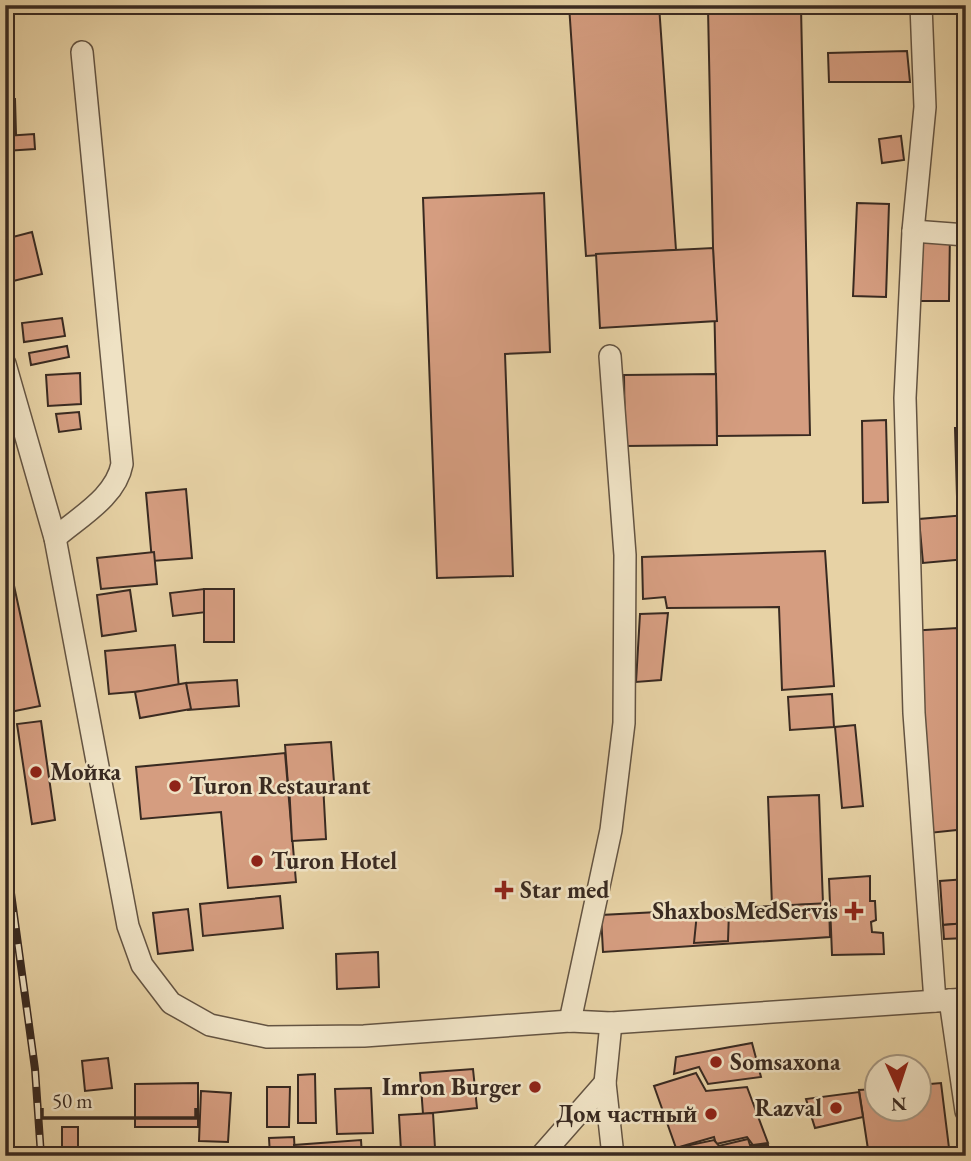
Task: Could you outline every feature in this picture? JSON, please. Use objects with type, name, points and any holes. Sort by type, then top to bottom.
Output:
[{"type":"street","points":[[921,5],[925,107],[913,231],[905,398],[909,599],[914,713],[966,1111]]},
{"type":"street","points":[[55,538],[111,491],[119,478],[122,464],[82,52]]},
{"type":"street","points":[[913,231],[966,235]]},
{"type":"street","points":[[570,1021],[611,830],[624,723],[625,555],[610,356]]},
{"type":"street","points":[[5,364],[55,538],[128,926],[142,965],[171,1003],[210,1025],[267,1037],[363,1036],[570,1021],[611,1023],[950,1000]]},
{"type":"street","points":[[611,1023],[605,1083],[614,1156]]},
{"type":"street","points":[[541,1156],[605,1083]]},
{"type":"building","points":[[569,5],[659,5],[676,250],[586,256]]},
{"type":"building","points":[[801,7],[810,435],[717,436],[708,9]]},
{"type":"building","points":[[907,51],[910,82],[829,82],[828,53]]},
{"type":"building","points":[[15,99],[16,134],[5,134],[5,100]]},
{"type":"building","points":[[34,134],[35,149],[5,151],[5,136]]},
{"type":"building","points":[[901,136],[904,160],[882,163],[879,139]]},
{"type":"building","points":[[544,193],[550,352],[505,354],[513,576],[437,578],[423,198]]},
{"type":"building","points":[[857,203],[889,204],[886,297],[853,296]]},
{"type":"building","points":[[913,231],[950,232],[949,301],[912,301]]},
{"type":"building","points":[[32,232],[42,274],[5,283],[5,239]]},
{"type":"building","points":[[713,248],[717,321],[600,328],[596,254]]},
{"type":"building","points":[[62,318],[65,336],[24,342],[22,323]]},
{"type":"building","points":[[67,346],[69,357],[31,365],[29,353]]},
{"type":"building","points":[[80,373],[81,404],[48,406],[46,375]]},
{"type":"building","points":[[716,374],[717,445],[625,446],[624,375]]},
{"type":"building","points":[[79,412],[81,429],[59,432],[56,414]]},
{"type":"building","points":[[886,420],[888,502],[863,503],[862,421]]},
{"type":"building","points":[[955,428],[966,428],[966,496],[957,496]]},
{"type":"building","points":[[186,489],[192,558],[152,561],[146,493]]},
{"type":"building","points":[[966,515],[966,559],[923,563],[919,519]]},
{"type":"building","points":[[5,544],[40,706],[5,713]]},
{"type":"building","points":[[825,551],[834,686],[782,690],[779,607],[667,608],[665,597],[643,599],[642,557]]},
{"type":"building","points":[[154,552],[157,584],[101,589],[97,558]]},
{"type":"building","points":[[204,589],[207,612],[173,616],[170,593]]},
{"type":"building","points":[[204,589],[234,589],[234,642],[204,642]]},
{"type":"building","points":[[130,590],[136,631],[102,636],[97,595]]},
{"type":"building","points":[[668,613],[661,680],[636,682],[640,614]]},
{"type":"building","points":[[957,628],[966,747],[966,829],[929,833],[909,631]]},
{"type":"building","points":[[175,645],[179,688],[109,694],[105,651]]},
{"type":"building","points":[[237,680],[239,706],[188,710],[186,683]]},
{"type":"building","points":[[186,683],[191,709],[140,718],[135,692]]},
{"type":"building","points":[[832,694],[834,727],[790,730],[788,697]]},
{"type":"building","name":"Мойка","points":[[41,721],[55,820],[32,824],[17,724]]},
{"type":"building","points":[[855,725],[863,806],[842,808],[835,727]]},
{"type":"building","points":[[331,742],[334,782],[288,785],[285,745]]},
{"type":"building","points":[[285,753],[296,882],[228,888],[221,812],[141,819],[136,767]]},
{"type":"building","points":[[323,783],[326,839],[292,841],[289,784]]},
{"type":"building","points":[[819,795],[823,904],[772,906],[768,797]]},
{"type":"building","name":"ShaxbosMedServis","points":[[870,876],[870,901],[875,901],[876,920],[871,922],[872,932],[883,933],[884,954],[832,955],[829,879]]},
{"type":"building","points":[[966,879],[966,923],[943,925],[940,881]]},
{"type":"building","points":[[280,896],[283,928],[203,936],[200,904]]},
{"type":"building","points":[[829,903],[830,937],[603,952],[601,915]]},
{"type":"building","points":[[188,909],[193,950],[158,954],[153,913]]},
{"type":"building","points":[[729,911],[728,941],[694,943],[697,913]]},
{"type":"building","points":[[966,923],[966,938],[944,939],[943,925]]},
{"type":"building","points":[[378,952],[379,987],[337,989],[336,954]]},
{"type":"building","name":"Somsaxona","points":[[752,1043],[761,1077],[708,1084],[699,1067],[674,1074],[676,1057]]},
{"type":"building","points":[[108,1058],[112,1088],[85,1091],[82,1061]]},
{"type":"building","points":[[473,1069],[477,1108],[423,1114],[420,1073]]},
{"type":"building","name":"Дом частный","points":[[696,1073],[706,1091],[747,1087],[768,1143],[753,1145],[747,1137],[716,1144],[714,1137],[676,1148],[654,1086]]},
{"type":"building","points":[[315,1074],[316,1123],[298,1123],[298,1075]]},
{"type":"building","points":[[198,1083],[198,1127],[135,1127],[135,1084]]},
{"type":"building","points":[[941,1083],[950,1156],[869,1156],[864,1122],[932,1122],[932,1084]]},
{"type":"building","points":[[267,1087],[290,1087],[289,1127],[267,1127]]},
{"type":"building","points":[[371,1088],[373,1133],[337,1134],[335,1089]]},
{"type":"building","points":[[201,1091],[231,1093],[228,1142],[199,1141]]},
{"type":"building","name":"Razval","points":[[859,1092],[862,1117],[815,1128],[806,1099]]},
{"type":"building","points":[[433,1113],[435,1148],[401,1151],[399,1115]]},
{"type":"building","points":[[62,1127],[78,1127],[78,1156],[62,1156]]},
{"type":"building","points":[[294,1137],[295,1156],[270,1156],[269,1138]]},
{"type":"building","points":[[748,1139],[750,1145],[768,1145],[770,1156],[676,1156],[676,1148],[714,1140],[719,1146]]},
{"type":"building","points":[[361,1140],[362,1156],[295,1156],[294,1145]]},
{"type":"railway","points":[[5,849],[35,1069],[41,1156]]},
{"type":"place","name":"Мойка","points":[[36,772]]},
{"type":"place","name":"Turon Restaurant","points":[[175,786]]},
{"type":"place","name":"Turon Hotel","points":[[257,861]]},
{"type":"place","name":"Star med","points":[[504,890]]},
{"type":"place","name":"ShaxbosMedServis","points":[[854,911]]},
{"type":"place","name":"Somsaxona","points":[[716,1062]]},
{"type":"place","name":"Imron Burger","points":[[535,1087]]},
{"type":"place","name":"Razval","points":[[836,1108]]},
{"type":"place","name":"Дом частный","points":[[711,1114]]}]
